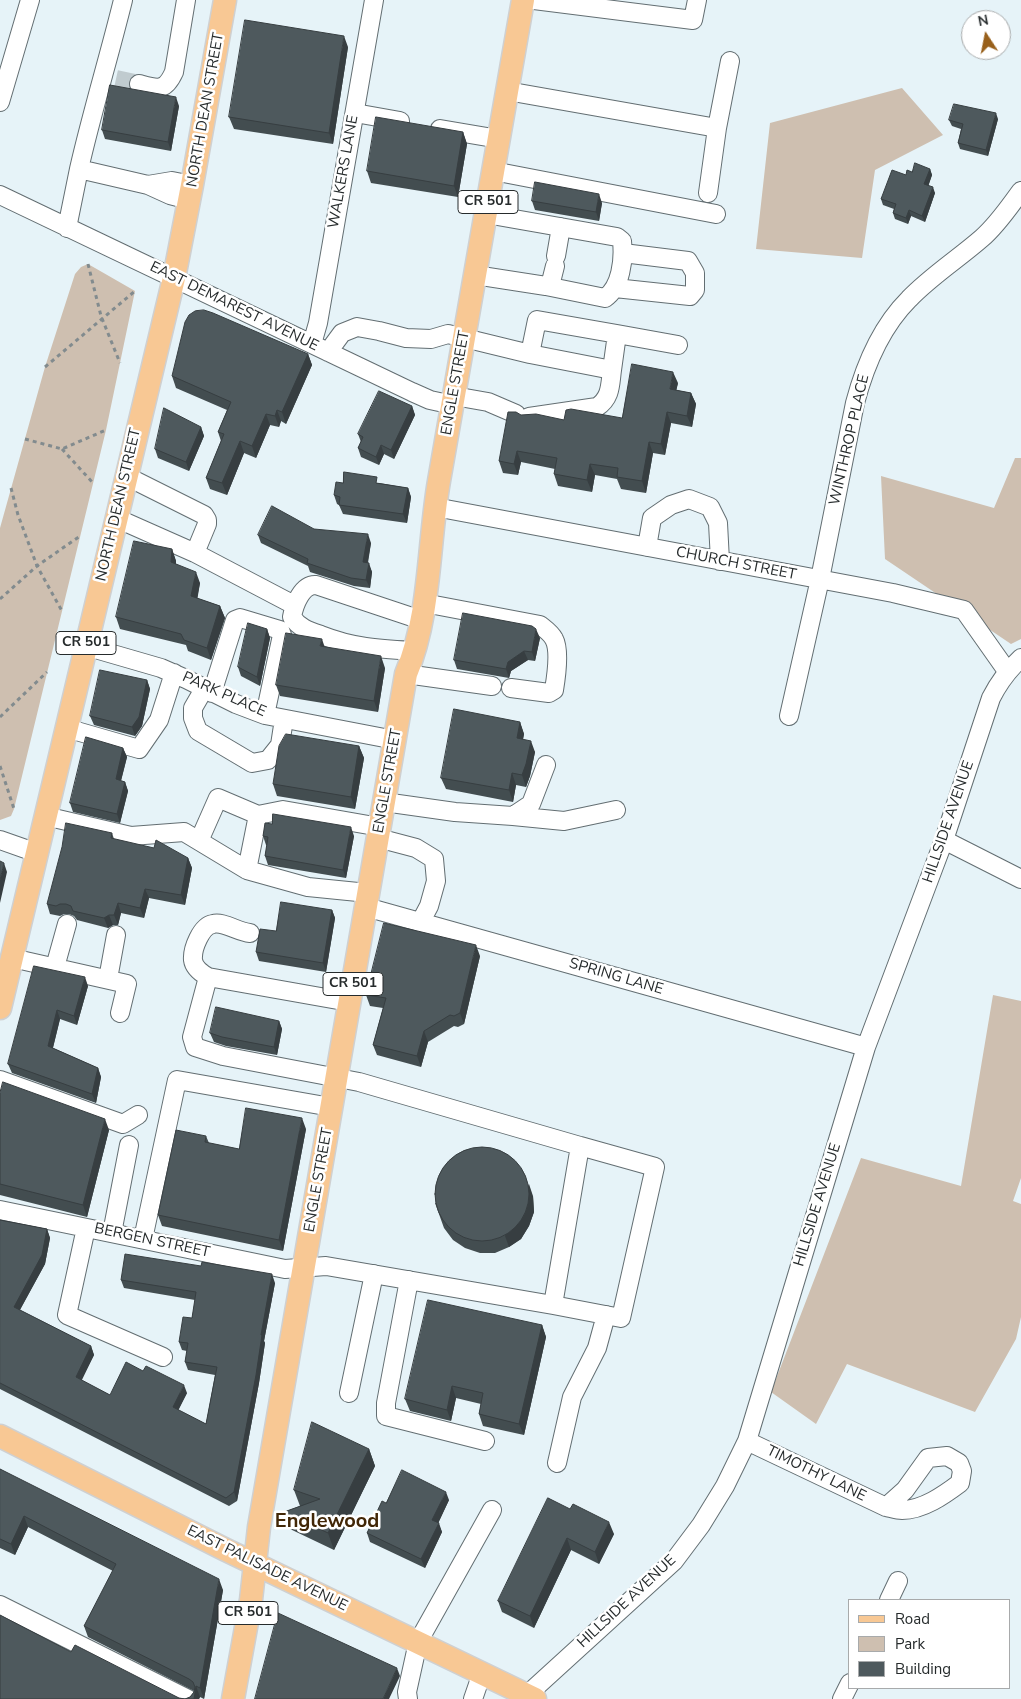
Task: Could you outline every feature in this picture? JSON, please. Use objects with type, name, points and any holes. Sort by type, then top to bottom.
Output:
[{"type":"main road","name":"ENGLE STREET","points":[[254,1564],[406,674],[415,651],[423,611],[435,507],[523,0]]},
{"type":"main road","name":"NORTH DEAN STREET","points":[[0,1008],[174,278],[191,192],[221,1]]},
{"type":"main road","name":"EAST PALISADE AVENUE","points":[[0,1436],[254,1564],[531,1697]]},
{"type":"main road","name":"CR 501","points":[[233,1699],[251,1600],[254,1564]]},
{"type":"street","points":[[0,102],[30,0]]},
{"type":"street","points":[[67,228],[92,115],[110,77],[123,0]]},
{"type":"street","points":[[139,84],[156,88],[164,86],[169,82],[174,72],[186,0]]},
{"type":"street","name":"WALKERS LANE","points":[[312,344],[318,323],[374,0]]},
{"type":"street","points":[[534,0],[693,20],[697,0]]},
{"type":"street","points":[[708,193],[730,61]]},
{"type":"street","points":[[507,91],[718,128]]},
{"type":"street","points":[[355,113],[499,139]]},
{"type":"street","points":[[79,169],[148,185],[170,195],[191,192]]},
{"type":"street","points":[[493,171],[716,214]]},
{"type":"street","name":"WINTHROP PLACE","points":[[789,716],[820,579],[860,384],[873,352],[888,324],[907,300],[930,278],[984,236],[1004,214],[1021,190]]},
{"type":"street","name":"EAST DEMAREST AVENUE","points":[[0,195],[425,398],[488,402],[500,409],[522,416],[597,407],[605,402],[609,391],[612,370]]},
{"type":"street","points":[[475,275],[550,286],[605,298],[615,288],[623,253],[622,241],[617,237],[486,214]]},
{"type":"street","points":[[550,286],[561,227]]},
{"type":"street","points":[[615,288],[690,296],[695,290],[695,273],[688,261],[623,253]]},
{"type":"street","points":[[530,354],[537,320],[678,345]]},
{"type":"street","points":[[328,352],[342,333],[356,327],[406,338],[431,339],[448,334],[530,354],[612,370],[616,334]]},
{"type":"street","points":[[126,476],[204,515],[207,524],[195,553]]},
{"type":"street","points":[[647,547],[652,518],[670,505],[689,500],[710,508],[714,515],[718,523],[720,561]]},
{"type":"street","name":"CHURCH STREET","points":[[435,507],[893,593],[964,610],[1007,671]]},
{"type":"street","points":[[116,518],[195,553],[294,605]]},
{"type":"street","points":[[415,651],[371,649],[344,644],[304,629],[296,624],[292,617],[294,605],[307,587],[312,584],[423,611],[540,625],[549,631],[555,640],[557,654],[554,690],[550,693],[511,688]]},
{"type":"street","points":[[265,714],[282,635],[280,630],[240,618],[235,620],[208,691],[193,708],[193,718],[198,731],[252,763],[268,760],[280,745],[284,719]]},
{"type":"street","name":"PARK PLACE","points":[[85,646],[148,664],[174,674],[236,704],[265,714],[395,740]]},
{"type":"street","name":"HILLSIDE AVENUE","points":[[531,1697],[674,1560],[702,1525],[725,1486],[747,1441],[866,1047],[944,840],[991,698],[1000,680],[1021,658]]},
{"type":"street","points":[[66,728],[139,749],[159,720],[174,674]]},
{"type":"street","points":[[406,674],[492,686]]},
{"type":"street","points":[[513,816],[531,804],[546,765]]},
{"type":"street","points":[[45,816],[131,836],[192,837],[218,798],[258,815],[283,810],[379,833],[416,848],[434,859],[436,881],[430,906],[420,923]]},
{"type":"street","points":[[384,802],[455,812],[564,821],[616,810]]},
{"type":"street","points":[[247,870],[258,815]]},
{"type":"street","name":"SPRING LANE","points":[[192,837],[247,870],[308,887],[367,900],[420,923],[866,1047]]},
{"type":"street","points":[[0,840],[37,853]]},
{"type":"street","points":[[944,840],[1021,879]]},
{"type":"street","points":[[54,967],[67,924]]},
{"type":"street","points":[[250,933],[242,933],[223,924],[212,924],[204,930],[194,948],[193,961],[198,971],[208,977],[349,1002]]},
{"type":"street","points":[[108,979],[116,935]]},
{"type":"street","points":[[12,958],[127,984],[120,1013]]},
{"type":"street","points":[[208,977],[192,1037],[195,1047],[223,1056],[359,1082],[655,1168],[621,1318],[606,1316],[597,1348],[572,1397],[557,1464]]},
{"type":"street","points":[[0,1080],[123,1124],[138,1115]]},
{"type":"street","points":[[143,1239],[177,1080],[331,1108]]},
{"type":"street","points":[[112,1233],[129,1145]]},
{"type":"street","points":[[553,1304],[580,1146]]},
{"type":"street","name":"BERGEN STREET","points":[[0,1210],[285,1269],[326,1266],[553,1304],[606,1316]]},
{"type":"street","points":[[86,1228],[66,1315],[162,1357]]},
{"type":"street","points":[[349,1394],[374,1274]]},
{"type":"street","points":[[409,1280],[386,1403],[386,1416],[486,1441]]},
{"type":"street","name":"TIMOTHY LANE","points":[[747,1441],[886,1507]]},
{"type":"street","points":[[408,1699],[407,1692],[418,1642],[492,1510]]},
{"type":"street","points":[[889,1599],[898,1581]]},
{"type":"street","points":[[0,1605],[188,1699]]},
{"type":"street","points":[[473,1699],[482,1673]]},
{"type":"street","points":[[842,1699],[848,1687]]},
{"type":"path","points":[[88,264],[102,319],[120,363]]},
{"type":"path","points":[[45,367],[135,291]]},
{"type":"path","points":[[62,449],[106,430]]},
{"type":"path","points":[[25,439],[62,449],[92,483]]},
{"type":"path","points":[[11,488],[18,515],[37,566],[62,611]]},
{"type":"path","points":[[0,599],[37,566],[80,536]]},
{"type":"path","points":[[0,717],[47,672]]},
{"type":"path","points":[[0,766],[14,809]]},
{"type":"green space","points":[[902,88],[943,135],[875,170],[862,258],[756,249],[770,123]]},
{"type":"green space","points":[[88,264],[135,291],[106,430],[14,809],[11,816],[0,820],[0,528],[45,367],[75,274],[81,267]]},
{"type":"green space","points":[[1015,458],[1021,458],[1021,639],[1011,644],[885,559],[881,476],[994,508]]},
{"type":"green space","points":[[993,995],[1021,1001],[1021,1178],[1013,1201],[1021,1204],[1021,1317],[1016,1339],[975,1412],[847,1364],[816,1424],[771,1392],[861,1158],[961,1186]]},
{"type":"building","points":[[245,20],[344,36],[329,133],[229,117]]},
{"type":"building","points":[[110,85],[176,97],[168,142],[102,130]]},
{"type":"building","points":[[954,104],[996,113],[986,150],[958,143],[963,124],[949,120]]},
{"type":"building","points":[[376,117],[463,132],[454,186],[367,171]]},
{"type":"building","points":[[915,163],[930,169],[924,184],[933,187],[922,216],[909,210],[906,218],[893,213],[896,204],[881,199],[892,170],[906,175],[907,170],[912,172]]},
{"type":"building","points":[[535,182],[599,194],[596,212],[532,201]]},
{"type":"building","points":[[204,310],[308,354],[282,412],[277,410],[275,416],[266,414],[252,446],[240,441],[222,483],[206,478],[224,434],[218,432],[231,402],[172,376],[185,322],[189,315],[195,311]]},
{"type":"building","points":[[632,364],[673,372],[670,389],[691,393],[687,416],[667,412],[661,444],[649,442],[642,481],[617,477],[618,468],[590,464],[587,480],[554,474],[557,458],[517,451],[514,464],[499,461],[508,412],[516,412],[521,415],[536,414],[564,420],[566,410],[571,409],[622,418]]},
{"type":"building","points":[[379,391],[412,406],[391,450],[381,445],[376,457],[358,448],[363,437],[358,434]]},
{"type":"building","points":[[164,408],[201,427],[186,462],[155,449]]},
{"type":"building","points":[[344,472],[377,477],[376,483],[408,488],[403,514],[339,505],[340,497],[334,495],[336,482],[343,483]]},
{"type":"building","points":[[272,506],[314,529],[368,534],[363,562],[369,563],[366,580],[351,578],[307,563],[308,559],[258,535]]},
{"type":"building","points":[[134,541],[172,549],[171,562],[196,572],[191,596],[220,606],[207,648],[184,640],[181,634],[116,617]]},
{"type":"building","points":[[463,613],[532,626],[536,629],[532,652],[524,651],[508,662],[506,669],[454,660]]},
{"type":"building","points":[[248,623],[267,629],[257,677],[238,667]]},
{"type":"building","points":[[286,633],[322,639],[320,646],[381,656],[374,701],[276,685]]},
{"type":"building","points":[[100,670],[147,680],[139,717],[132,727],[90,716]]},
{"type":"building","points":[[454,709],[520,722],[517,738],[531,741],[522,775],[512,773],[509,790],[441,778]]},
{"type":"building","points":[[286,734],[359,746],[351,797],[273,784],[279,746]]},
{"type":"building","points":[[86,737],[123,748],[116,779],[125,782],[117,814],[70,803]]},
{"type":"building","points":[[273,814],[351,827],[343,870],[265,856],[268,837],[263,836],[265,823],[272,824]]},
{"type":"building","points":[[66,823],[112,833],[111,838],[154,848],[156,840],[188,858],[181,895],[145,889],[140,908],[118,903],[114,915],[104,918],[73,911],[71,906],[66,904],[56,906],[47,904],[62,847]]},
{"type":"building","points":[[0,861],[4,863],[0,880]]},
{"type":"building","points":[[281,902],[332,910],[323,963],[256,952],[260,929],[276,931]]},
{"type":"building","points":[[384,923],[476,945],[460,1013],[454,1016],[450,1015],[424,1031],[417,1056],[373,1045],[386,998],[366,995]]},
{"type":"building","points":[[34,966],[85,977],[74,1016],[57,1010],[48,1046],[98,1068],[92,1094],[8,1064]]},
{"type":"building","points":[[216,1007],[279,1021],[274,1047],[210,1033]]},
{"type":"building","points":[[3,1082],[105,1119],[83,1205],[0,1184],[0,1093]]},
{"type":"building","points":[[246,1108],[302,1118],[279,1240],[158,1215],[176,1130],[206,1136],[205,1142],[239,1149]]},
{"type":"building","points":[[482,1147],[500,1150],[515,1161],[526,1176],[529,1194],[526,1212],[515,1227],[500,1238],[482,1241],[464,1238],[449,1227],[438,1212],[435,1194],[438,1176],[449,1161],[464,1150]]},
{"type":"building","points":[[0,1220],[47,1229],[42,1255],[14,1307],[91,1346],[76,1377],[110,1395],[126,1362],[143,1371],[146,1366],[184,1385],[173,1407],[206,1424],[217,1367],[185,1362],[188,1343],[179,1342],[183,1317],[192,1318],[196,1292],[121,1280],[125,1254],[201,1266],[202,1262],[272,1274],[256,1375],[234,1492],[226,1498],[0,1383]]},
{"type":"building","points":[[428,1300],[542,1325],[519,1424],[479,1414],[483,1393],[452,1386],[447,1410],[405,1399]]},
{"type":"building","points":[[312,1422],[369,1449],[328,1533],[284,1512],[320,1499],[294,1490]]},
{"type":"building","points":[[0,1469],[219,1579],[200,1688],[196,1686],[194,1699],[185,1699],[190,1697],[195,1687],[189,1679],[84,1626],[116,1564],[24,1516],[11,1544],[0,1539]]},
{"type":"building","points":[[402,1470],[446,1492],[432,1520],[439,1523],[421,1559],[367,1533],[382,1501],[386,1503]]},
{"type":"building","points":[[548,1498],[570,1509],[573,1504],[609,1522],[595,1552],[567,1538],[530,1616],[498,1601]]},
{"type":"building","points":[[278,1613],[397,1668],[383,1699],[255,1699]]},
{"type":"building","points":[[0,1615],[71,1652],[75,1645],[179,1698],[185,1699],[0,1699]]},
{"type":"tunnel","points":[[116,79],[139,84]]},
{"type":"district","name":"Englewood","points":[[327,1522]]}]
